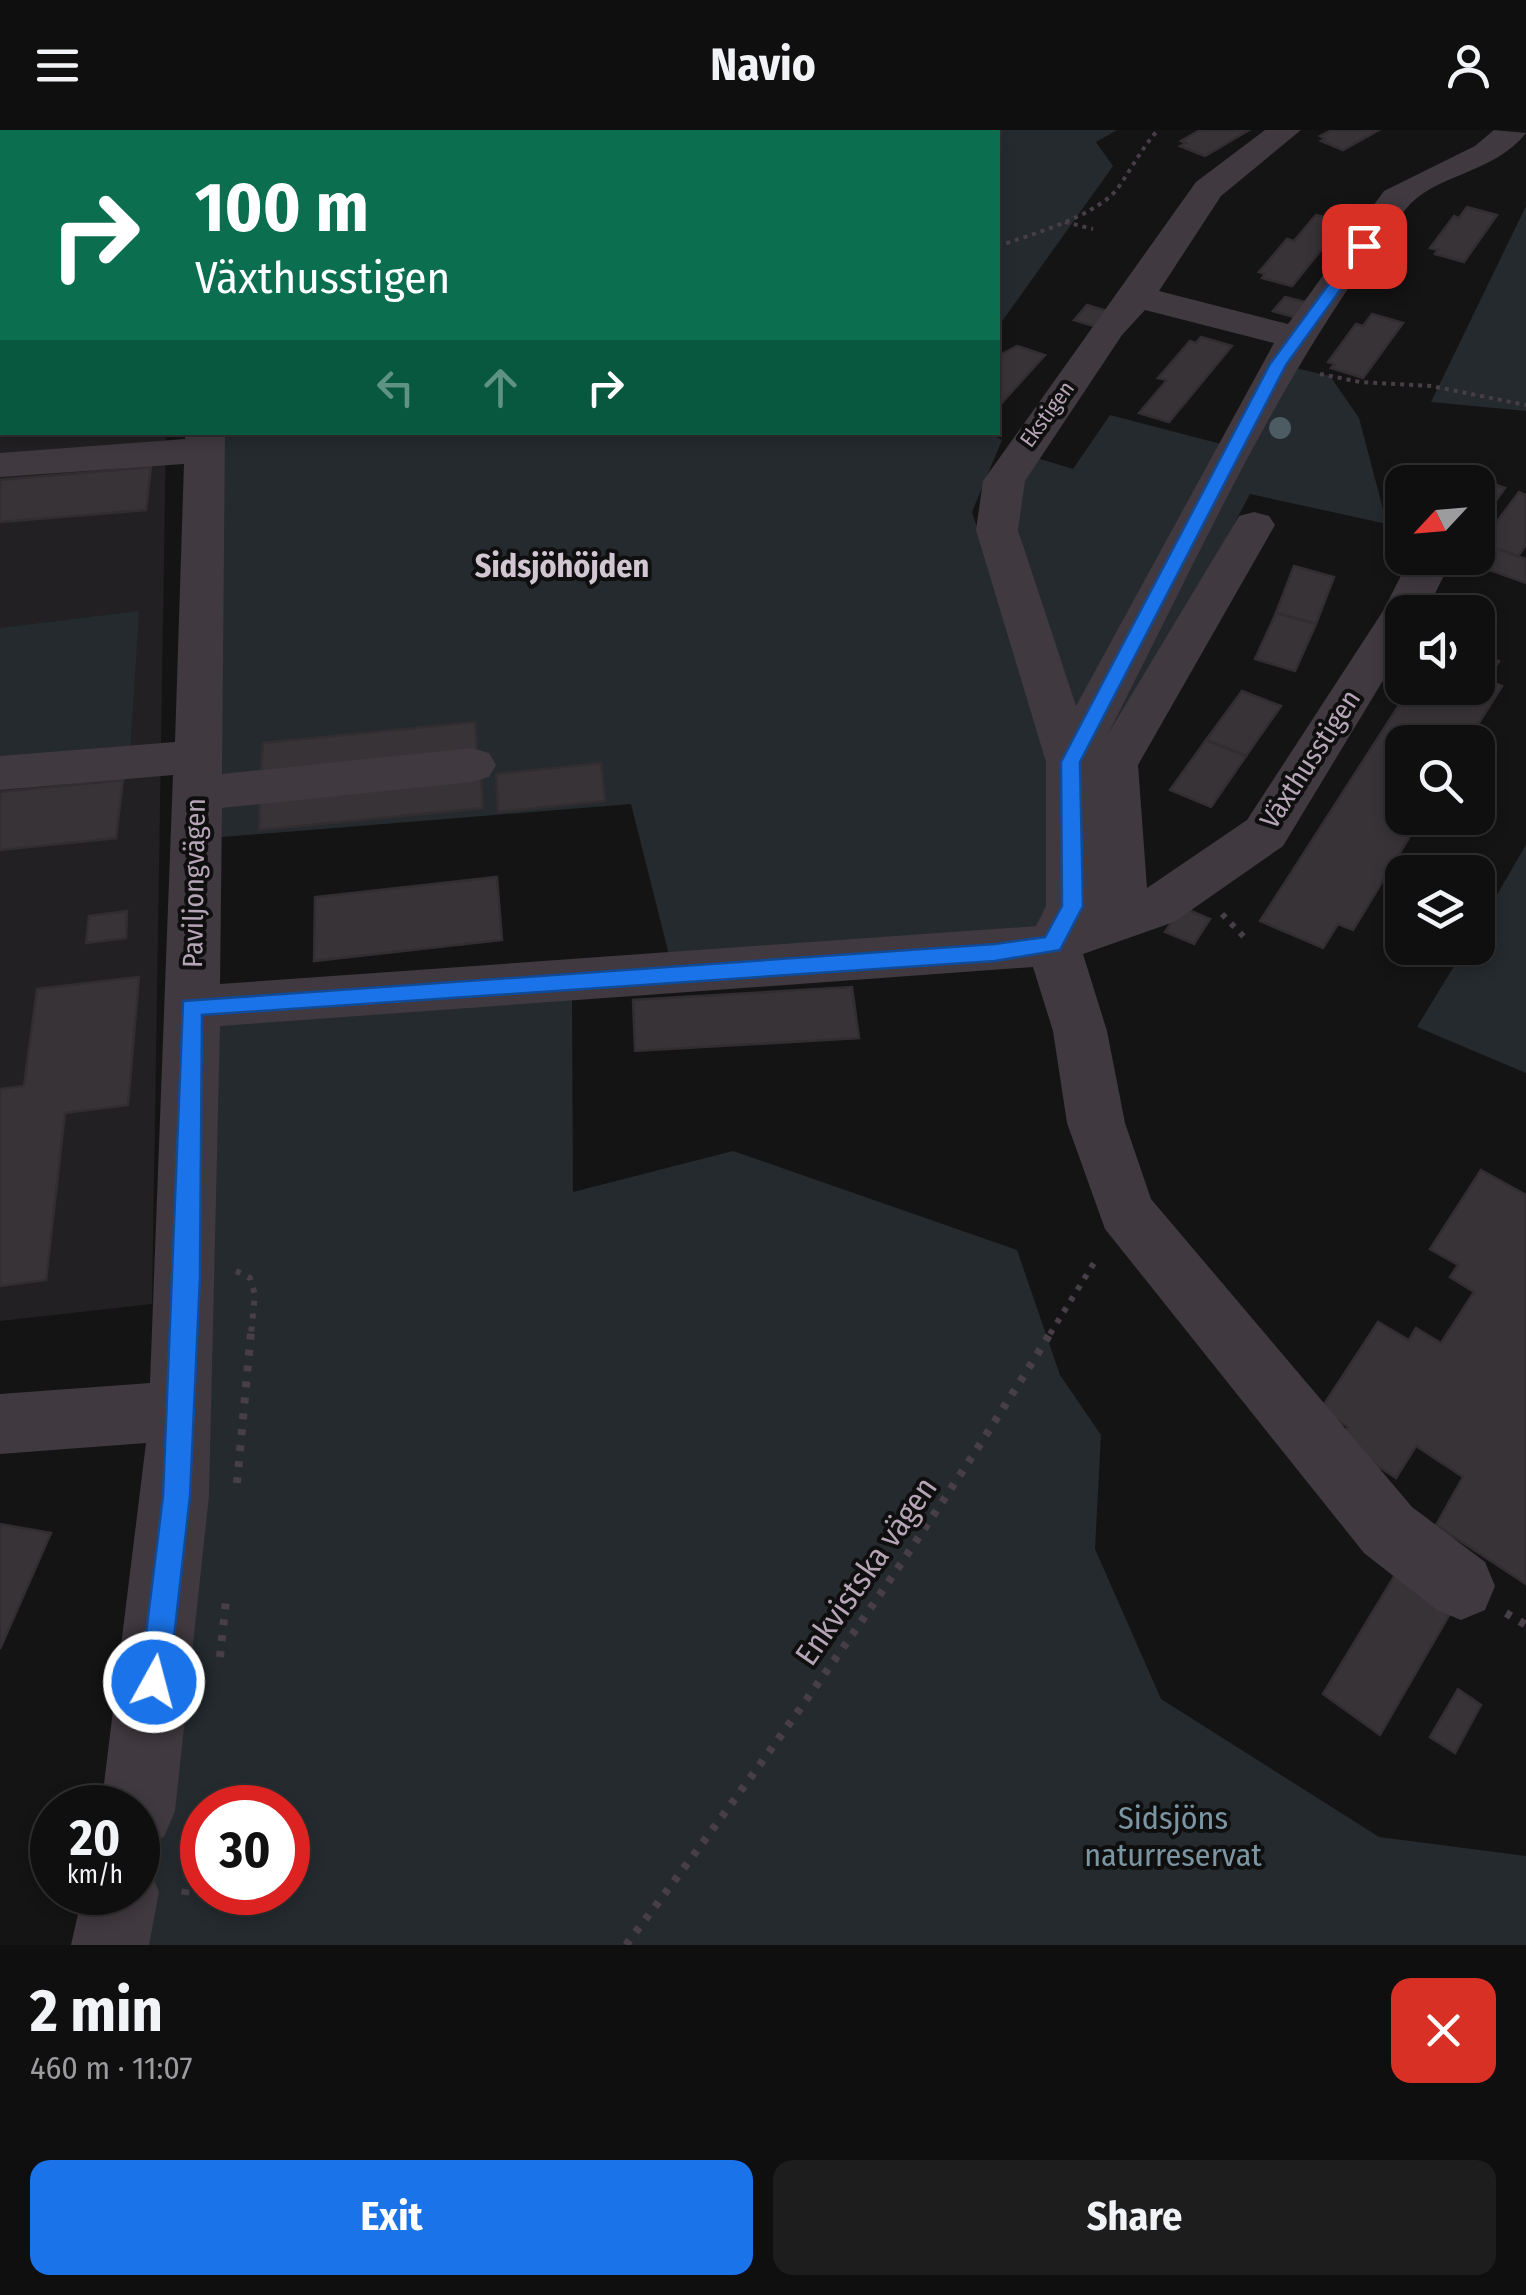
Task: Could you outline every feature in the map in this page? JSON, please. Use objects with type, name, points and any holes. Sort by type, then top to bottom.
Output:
[{"type":"street","name":"Ekstigen","points":[[1092,764],[997,530],[998,499],[1015,458],[1108,328],[1137,297],[1208,189],[1285,130]]},
{"type":"street","points":[[1461,1586],[1388,1530],[1126,1211],[1096,1123],[1080,1031],[1052,944],[1072,906],[1092,764],[1287,351],[1396,198],[1411,186],[1496,150],[1512,130]]},
{"type":"street","points":[[1137,297],[1287,351]]},
{"type":"street","points":[[0,465],[204,441]]},
{"type":"street","name":"Paviljongvägen","points":[[141,1785],[176,1496],[187,1277],[204,441]]},
{"type":"street","points":[[1123,920],[1092,764],[1254,524]]},
{"type":"street","name":"Växthusstigen","points":[[191,1007],[995,952],[1052,944],[1173,898],[1265,833],[1314,749],[1385,641]]},
{"type":"street","points":[[0,773],[196,776],[472,765]]},
{"type":"street","points":[[0,1424],[178,1412]]},
{"type":"street","points":[[110,1945],[116,1915]]},
{"type":"path","points":[[1000,245],[1064,222],[1116,191],[1133,158],[1158,130]]},
{"type":"path","points":[[1064,222],[1093,229]]},
{"type":"path","points":[[1287,351],[1360,382],[1431,386],[1526,405]]},
{"type":"path","name":"Enkvistska vägen","points":[[626,1945],[766,1759],[946,1502],[1126,1211]]},
{"type":"shaded area","points":[[0,435],[166,435],[152,1304],[0,1321]]},
{"type":"green space","points":[[1000,130],[1117,130],[1096,142],[1113,166],[1000,324]]},
{"type":"green space","points":[[1526,206],[1526,411],[1431,402]]},
{"type":"green space","points":[[1278,364],[1330,376],[1359,418],[1385,524],[1250,494],[1105,765],[1070,762]]},
{"type":"green space","points":[[1110,415],[1221,444],[1076,730],[1013,512],[1030,456],[1073,469]]},
{"type":"green space","points":[[223,435],[993,435],[1002,440],[972,512],[1052,759],[1062,904],[1036,926],[669,955],[631,804],[211,838]]},
{"type":"green space","points":[[139,611],[130,754],[0,769],[0,628]]},
{"type":"green space","points":[[1526,845],[1526,1073],[1417,1027],[1455,965],[1495,965],[1495,898]]},
{"type":"green space","name":"Sidsjöns naturreservat","points":[[572,998],[573,1192],[733,1151],[1017,1250],[1060,1375],[1101,1435],[1095,1549],[1161,1699],[1379,1837],[1526,1856],[1526,1945],[134,1945],[139,1915],[160,1915],[160,1802],[212,1025]]},
{"type":"building","points":[[1200,130],[1249,130],[1205,156],[1180,146],[1186,143],[1181,141]]},
{"type":"building","points":[[1332,130],[1379,130],[1343,150],[1321,141],[1325,139],[1320,136]]},
{"type":"building","points":[[1467,207],[1497,215],[1464,262],[1435,254],[1438,250],[1430,248],[1454,216],[1459,218]]},
{"type":"building","points":[[1316,215],[1344,222],[1292,286],[1262,278],[1265,274],[1259,272],[1287,239],[1294,241]]},
{"type":"building","points":[[1285,297],[1305,302],[1294,317],[1273,311]]},
{"type":"building","points":[[1087,305],[1107,311],[1094,326],[1074,320]]},
{"type":"building","points":[[1372,314],[1403,323],[1363,378],[1331,368],[1335,364],[1328,362],[1356,324],[1363,326]]},
{"type":"building","points":[[1201,337],[1232,346],[1169,422],[1139,413],[1167,380],[1158,378],[1190,341],[1196,343]]},
{"type":"building","points":[[1017,346],[1045,355],[1000,405],[1000,355]]},
{"type":"building","points":[[151,467],[146,510],[0,522],[0,480]]},
{"type":"building","points":[[1495,485],[1505,488],[1495,502]]},
{"type":"building","points":[[1519,492],[1526,495],[1526,545],[1518,556],[1495,548],[1495,524]]},
{"type":"building","points":[[1495,548],[1526,559],[1526,583],[1495,572]]},
{"type":"building","points":[[1294,566],[1334,577],[1316,624],[1276,613]]},
{"type":"building","points":[[1276,613],[1316,624],[1295,671],[1255,659]]},
{"type":"building","points":[[1242,691],[1281,706],[1246,756],[1206,740]]},
{"type":"building","points":[[1399,705],[1490,705],[1478,725],[1386,725]]},
{"type":"building","points":[[475,722],[477,751],[261,772],[263,743]]},
{"type":"building","points":[[1385,727],[1385,835],[1411,835],[1399,855],[1385,855],[1385,877],[1353,930],[1338,924],[1323,948],[1260,921]]},
{"type":"building","points":[[1206,740],[1246,756],[1211,807],[1170,790]]},
{"type":"building","points":[[601,763],[605,801],[498,812],[496,774]]},
{"type":"building","points":[[481,777],[483,808],[259,830],[260,797]]},
{"type":"building","points":[[123,780],[116,838],[0,850],[0,792]]},
{"type":"building","points":[[497,877],[502,940],[314,961],[315,897]]},
{"type":"building","points":[[1182,907],[1210,919],[1194,944],[1165,932]]},
{"type":"building","points":[[127,911],[126,938],[86,943],[89,916]]},
{"type":"building","points":[[139,977],[128,1105],[65,1113],[46,1280],[0,1286],[0,1089],[24,1086],[37,989]]},
{"type":"building","points":[[852,987],[859,1038],[635,1051],[633,1000]]},
{"type":"building","points":[[1481,1170],[1526,1195],[1526,1584],[1436,1525],[1463,1477],[1416,1446],[1396,1478],[1339,1441],[1348,1427],[1321,1409],[1378,1322],[1409,1340],[1416,1328],[1441,1343],[1474,1292],[1450,1277],[1458,1265],[1430,1249]]},
{"type":"building","points":[[0,1524],[51,1533],[0,1649]]},
{"type":"building","points":[[1395,1575],[1451,1612],[1380,1735],[1323,1694]]},
{"type":"building","points":[[1458,1689],[1481,1705],[1455,1753],[1430,1737]]},
{"type":"district","name":"Sidsjöhöjden","points":[[562,566]]},
{"type":"route","points":[[154,1682],[176,1496],[187,1277],[191,1007],[995,952],[1052,944],[1072,906],[1070,762],[1278,364],[1364,246]]}]
